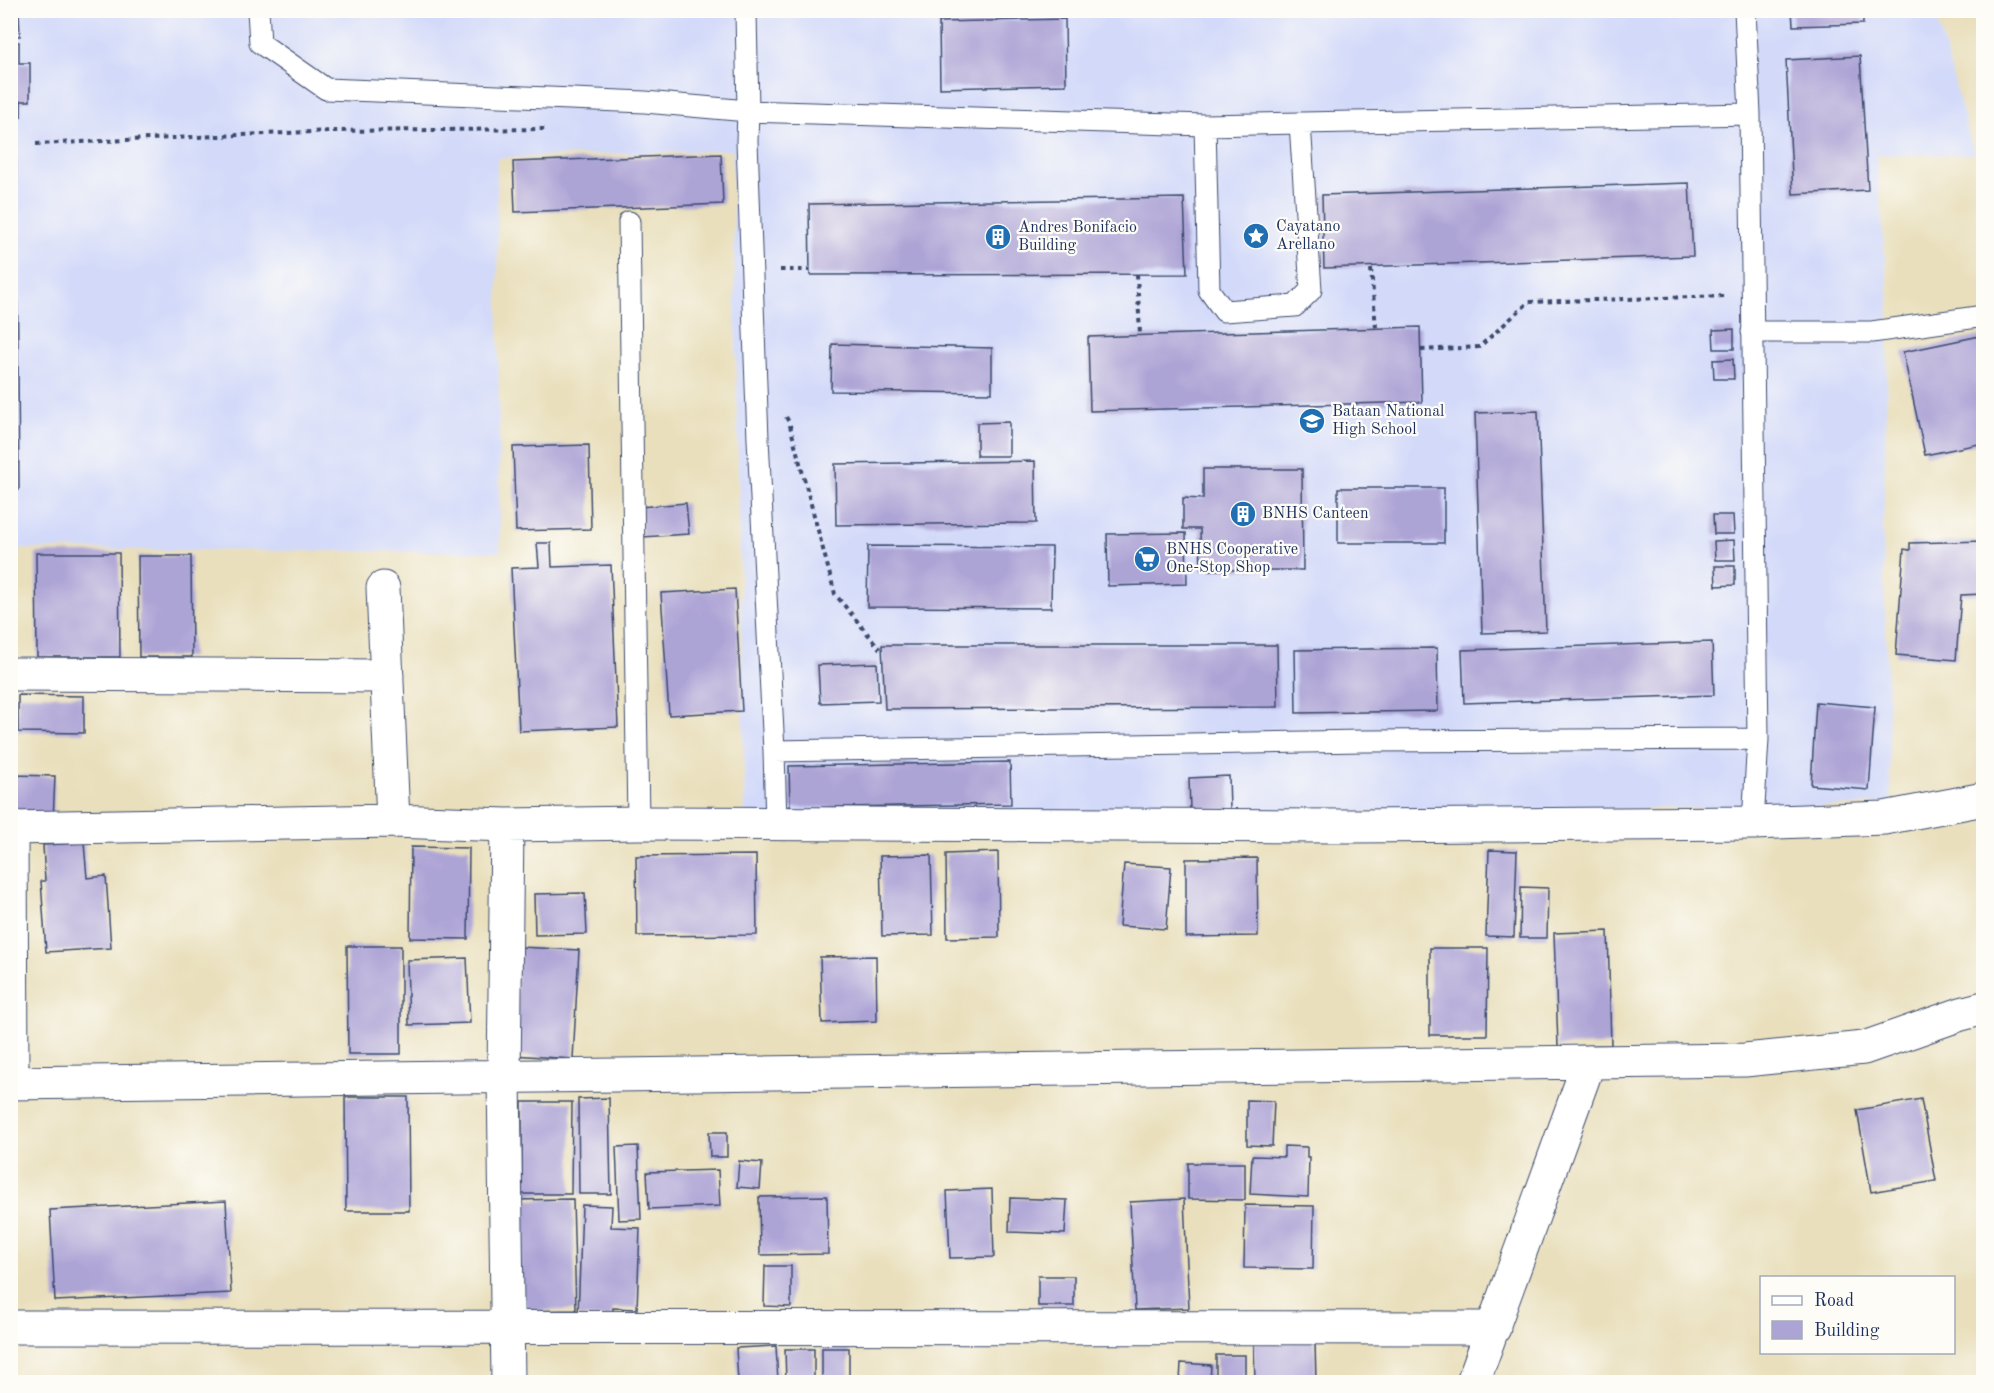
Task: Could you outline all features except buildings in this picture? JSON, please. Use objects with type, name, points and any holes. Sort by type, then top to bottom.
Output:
[{"type":"street","points":[[383,588],[393,821]]},
{"type":"street","points":[[10,674],[387,676]]},
{"type":"street","points":[[1983,799],[1884,818],[1753,823],[1351,826],[638,823],[507,825],[393,821],[11,828],[11,1083],[1745,1060],[1864,1047],[1983,1008]]},
{"type":"street","points":[[507,825],[504,1076],[508,1383]]},
{"type":"street","points":[[1473,1383],[1589,1062]]},
{"type":"street","points":[[10,1327],[1494,1328]]},
{"type":"lane","points":[[258,10],[260,43],[326,89],[645,102],[748,111],[1205,125],[1750,114]]},
{"type":"lane","points":[[750,10],[746,12],[747,141],[776,825]]},
{"type":"lane","points":[[1745,10],[1750,114],[1758,740],[1753,823]]},
{"type":"lane","points":[[1205,125],[1209,290],[1224,311],[1295,306],[1311,290],[1300,123]]},
{"type":"lane","points":[[629,222],[638,823]]},
{"type":"lane","points":[[1752,332],[1872,332],[1983,316]]},
{"type":"lane","points":[[774,751],[1364,741],[1758,740]]},
{"type":"path","points":[[36,144],[332,131],[555,129]]},
{"type":"path","points":[[1371,269],[1376,328]]},
{"type":"path","points":[[1137,274],[1140,335]]},
{"type":"path","points":[[1421,350],[1479,347],[1529,302],[1752,296]]},
{"type":"path","points":[[783,414],[792,432],[835,594],[880,649]]},
{"type":"shaded area","name":"Bataan National High School","points":[[11,11],[1935,11],[1974,154],[1876,155],[1889,300],[1883,536],[1891,802],[1852,806],[1247,814],[745,816],[732,150],[497,158],[500,552],[11,549]]},
{"type":"place","name":"Cayatano Arellano","points":[[1256,236]]},
{"type":"place","name":"Andres Bonifacio Building","points":[[998,237]]},
{"type":"place","name":"Bataan National High School","points":[[1312,421]]},
{"type":"place","name":"BNHS Canteen","points":[[1243,514]]},
{"type":"place","name":"BNHS Cooperative One-Stop Shop","points":[[1147,559]]}]
